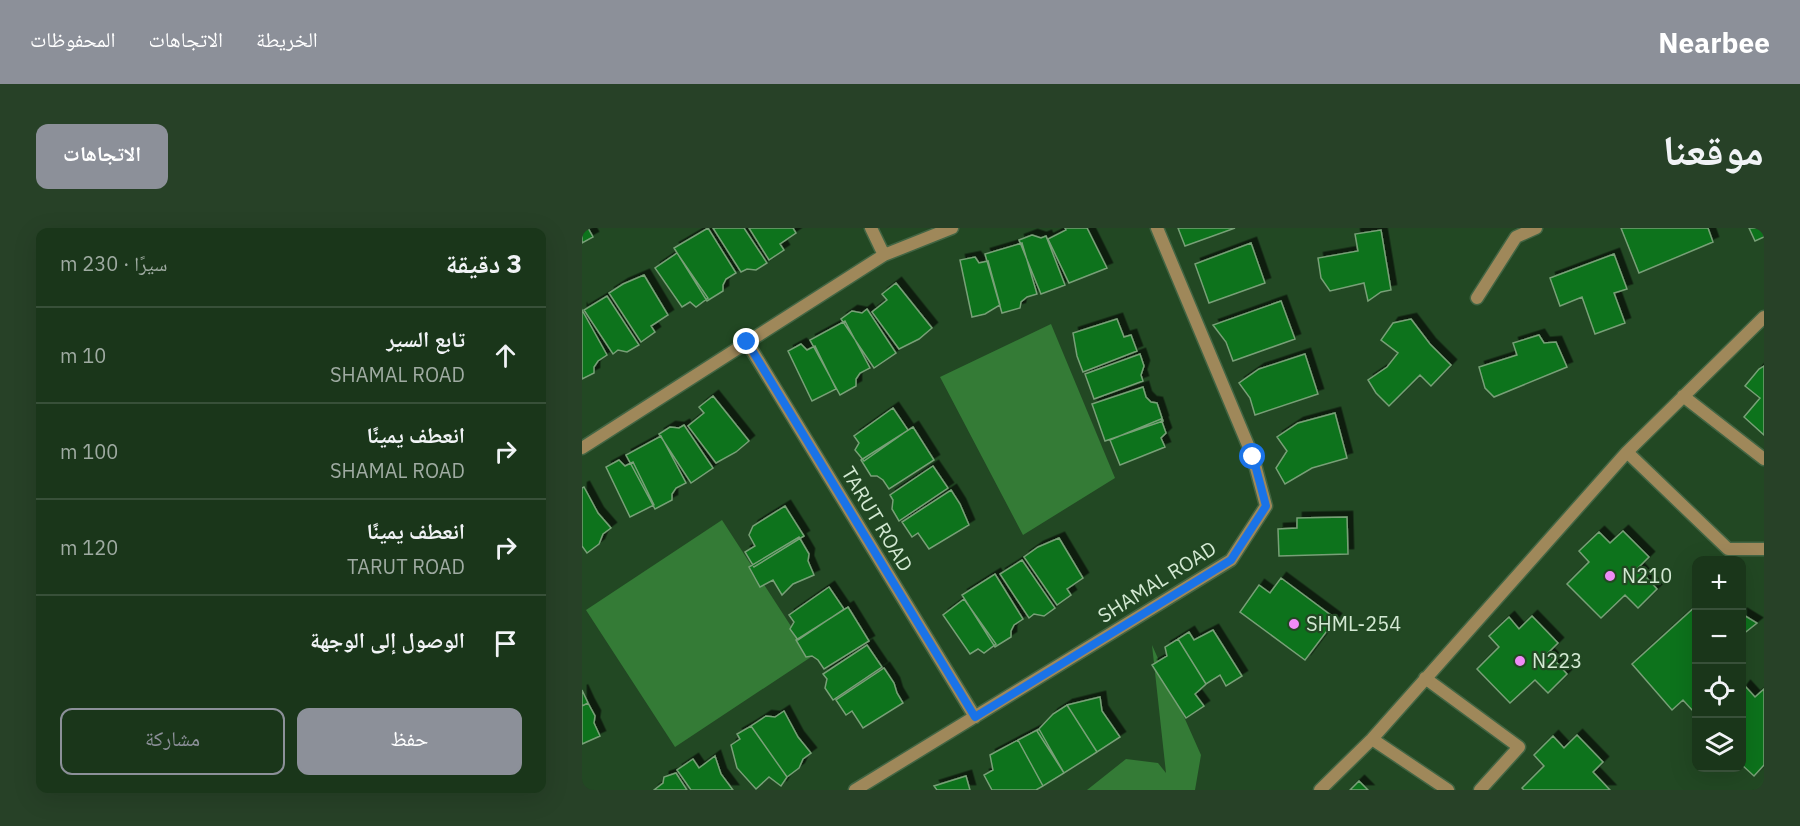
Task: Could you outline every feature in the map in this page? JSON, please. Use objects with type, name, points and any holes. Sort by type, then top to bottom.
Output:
[{"type":"street","points":[[871,228],[884,255]]},
{"type":"street","points":[[582,448],[884,255],[952,228]]},
{"type":"street","name":"SHAMAL ROAD","points":[[855,790],[1231,560],[1266,506],[1253,457],[1157,228]]},
{"type":"street","points":[[1477,298],[1516,237],[1536,228]]},
{"type":"street","points":[[1320,790],[1372,739],[1627,452],[1764,316]]},
{"type":"street","name":"TARUT ROAD","points":[[747,342],[975,717]]},
{"type":"street","points":[[1683,396],[1764,459]]},
{"type":"street","points":[[1627,452],[1728,549],[1764,549]]},
{"type":"street","points":[[1425,678],[1520,747],[1480,790]]},
{"type":"street","points":[[1372,739],[1448,790]]},
{"type":"green space","points":[[1051,324],[1115,478],[1023,535],[940,377]]},
{"type":"green space","points":[[722,520],[811,657],[675,747],[586,610]]},
{"type":"green space","points":[[1152,645],[1201,755],[1195,790],[1087,790],[1126,759],[1158,763],[1166,773]]},
{"type":"building","points":[[582,228],[588,228],[593,237],[582,243]]},
{"type":"building","points":[[708,228],[736,273],[726,279],[723,291],[707,301],[674,248]]},
{"type":"building","points":[[713,228],[744,228],[767,263],[756,270],[747,269],[741,272]]},
{"type":"building","points":[[749,228],[793,228],[796,233],[780,244],[784,250],[769,260]]},
{"type":"building","points":[[1065,228],[1087,228],[1107,268],[1069,283],[1048,239],[1066,230]]},
{"type":"building","points":[[1178,228],[1235,228],[1185,246]]},
{"type":"building","points":[[1621,228],[1708,228],[1713,242],[1639,273]]},
{"type":"building","points":[[1749,228],[1764,228],[1764,237],[1755,241]]},
{"type":"building","points":[[1381,230],[1391,290],[1381,292],[1368,301],[1364,283],[1330,291],[1321,278],[1318,258],[1358,251],[1355,234]]},
{"type":"building","points":[[1032,235],[1041,238],[1046,236],[1065,285],[1041,294],[1019,240]]},
{"type":"building","points":[[1022,243],[1037,294],[1027,297],[1021,302],[1020,308],[1002,313],[985,254]]},
{"type":"building","points":[[1251,243],[1265,283],[1209,303],[1195,264]]},
{"type":"building","points":[[677,253],[708,298],[696,307],[690,302],[682,307],[655,268]]},
{"type":"building","points":[[1614,254],[1627,289],[1614,293],[1625,323],[1595,334],[1582,297],[1560,306],[1550,278]]},
{"type":"building","points":[[975,257],[979,263],[988,261],[1000,305],[985,314],[972,317],[960,260]]},
{"type":"building","points":[[644,275],[668,315],[651,326],[655,332],[641,342],[609,293]]},
{"type":"building","points":[[896,283],[932,328],[919,339],[899,349],[872,312],[887,300],[882,294]]},
{"type":"building","points":[[607,296],[639,345],[627,352],[618,350],[613,354],[584,310]]},
{"type":"building","points":[[1281,301],[1295,339],[1233,361],[1226,342],[1213,325]]},
{"type":"building","points":[[867,309],[896,353],[874,368],[841,319],[852,311],[862,313]]},
{"type":"building","points":[[582,310],[607,355],[598,361],[594,367],[594,373],[582,379]]},
{"type":"building","points":[[1117,319],[1124,337],[1131,335],[1137,351],[1083,372],[1077,356],[1073,333]]},
{"type":"building","points":[[1411,319],[1430,344],[1451,365],[1431,386],[1420,375],[1389,406],[1376,393],[1368,380],[1387,367],[1398,353],[1381,340],[1393,323]]},
{"type":"building","points":[[845,321],[870,368],[860,373],[856,379],[856,386],[840,395],[810,340]]},
{"type":"building","points":[[1539,335],[1544,343],[1556,342],[1567,367],[1494,397],[1485,388],[1479,367],[1517,355],[1513,343]]},
{"type":"building","points":[[801,344],[807,350],[815,346],[836,389],[812,401],[788,351]]},
{"type":"building","points":[[1140,354],[1144,366],[1141,375],[1143,381],[1094,399],[1085,374]]},
{"type":"building","points":[[1305,354],[1318,394],[1255,415],[1250,398],[1239,383],[1259,369]]},
{"type":"building","points":[[1764,366],[1764,435],[1744,417],[1760,398],[1745,386]]},
{"type":"building","points":[[1143,387],[1146,397],[1151,402],[1157,403],[1163,421],[1105,441],[1092,404]]},
{"type":"building","points":[[713,396],[749,441],[736,452],[716,463],[688,426],[704,413],[699,407]]},
{"type":"building","points":[[893,408],[908,430],[864,461],[855,450],[859,443],[854,436]]},
{"type":"building","points":[[1335,413],[1347,458],[1312,468],[1285,484],[1276,468],[1287,451],[1277,437],[1298,423]]},
{"type":"building","points":[[1161,419],[1166,433],[1161,438],[1165,447],[1120,465],[1110,440]]},
{"type":"building","points":[[684,425],[713,468],[691,483],[659,434],[670,427],[679,428]]},
{"type":"building","points":[[913,427],[934,460],[889,489],[883,480],[877,476],[871,476],[861,460]]},
{"type":"building","points":[[661,436],[686,483],[676,488],[672,494],[672,500],[655,509],[626,455]]},
{"type":"building","points":[[619,460],[625,466],[633,462],[654,505],[630,517],[606,467]]},
{"type":"building","points":[[933,466],[948,488],[899,521],[892,509],[893,500],[890,495]]},
{"type":"building","points":[[584,487],[598,513],[611,528],[603,534],[599,544],[587,553],[582,546],[582,488]]},
{"type":"building","points":[[951,490],[969,525],[929,549],[918,533],[912,537],[902,522]]},
{"type":"building","points":[[785,506],[804,536],[754,567],[745,552],[755,546],[749,535],[753,526]]},
{"type":"building","points":[[1347,517],[1348,554],[1279,556],[1278,529],[1297,528],[1297,518]]},
{"type":"building","name":"N210","points":[[1623,531],[1649,557],[1638,568],[1657,589],[1638,608],[1625,595],[1601,618],[1567,584],[1589,562],[1579,551],[1599,532],[1610,543]]},
{"type":"building","points":[[799,537],[809,554],[808,561],[814,575],[793,584],[782,595],[773,580],[760,587],[749,567]]},
{"type":"building","points":[[1059,538],[1083,578],[1067,589],[1071,595],[1057,605],[1024,557],[1038,547]]},
{"type":"building","points":[[1022,560],[1055,608],[1044,616],[1034,614],[1029,618],[1000,574]]},
{"type":"building","points":[[995,574],[1023,619],[1014,625],[1011,637],[995,647],[962,595]]},
{"type":"building","name":"SHML-254","points":[[1281,578],[1336,619],[1305,660],[1240,612],[1259,585],[1270,593]]},
{"type":"building","points":[[829,587],[844,609],[798,640],[790,629],[794,622],[789,615]]},
{"type":"building","points":[[964,599],[996,644],[984,653],[978,649],[970,654],[943,615]]},
{"type":"building","points":[[848,607],[869,641],[824,669],[812,656],[806,657],[796,640]]},
{"type":"building","points":[[1692,610],[1692,710],[1683,700],[1672,710],[1632,664]]},
{"type":"building","name":"N223","points":[[1532,616],[1558,643],[1548,653],[1567,674],[1548,693],[1535,680],[1510,703],[1477,669],[1499,647],[1489,636],[1509,617],[1519,629]]},
{"type":"building","points":[[1746,616],[1757,623],[1746,632]]},
{"type":"building","points":[[1213,630],[1242,676],[1226,686],[1220,675],[1206,684],[1178,639],[1189,632],[1194,640]]},
{"type":"building","points":[[1178,639],[1206,684],[1195,694],[1204,706],[1186,718],[1152,665],[1167,656],[1165,647]]},
{"type":"building","points":[[867,645],[882,667],[833,700],[825,688],[827,679],[823,674]]},
{"type":"building","points":[[884,668],[903,703],[863,728],[852,711],[846,715],[836,700]]},
{"type":"building","points":[[1746,687],[1755,697],[1764,689],[1764,765],[1754,776],[1746,769]]},
{"type":"building","points":[[582,690],[588,703],[582,706]]},
{"type":"building","points":[[1100,697],[1102,711],[1120,737],[1097,752],[1067,705]]},
{"type":"building","points":[[588,703],[595,716],[594,723],[600,736],[582,744],[582,706]]},
{"type":"building","points":[[1067,705],[1097,752],[1064,773],[1037,731],[1053,714]]},
{"type":"building","points":[[784,711],[798,737],[811,753],[803,759],[799,768],[787,777],[751,726],[766,716],[775,717]]},
{"type":"building","points":[[751,726],[787,777],[781,786],[769,777],[756,789],[737,768],[731,745],[740,739],[737,734]]},
{"type":"building","points":[[1039,729],[1064,773],[1043,786],[1018,740]]},
{"type":"building","points":[[1577,735],[1603,762],[1593,772],[1610,790],[1524,790],[1522,788],[1544,766],[1534,755],[1553,736],[1564,748]]},
{"type":"building","points":[[1018,740],[1043,786],[1036,790],[992,790],[984,775],[993,770],[990,755]]},
{"type":"building","points":[[715,756],[721,774],[733,790],[691,790],[677,770],[693,759],[699,768]]},
{"type":"building","points":[[676,773],[687,790],[654,790],[663,783],[664,777]]},
{"type":"building","points":[[966,776],[970,790],[937,790],[934,786]]},
{"type":"building","points":[[1359,781],[1368,790],[1350,790]]},
{"type":"place","name":"N210","points":[[1610,576]]},
{"type":"place","name":"SHML-254","points":[[1294,624]]},
{"type":"place","name":"N223","points":[[1520,661]]},
{"type":"route","points":[[747,342],[975,717],[1231,560],[1266,506],[1253,457]]}]
